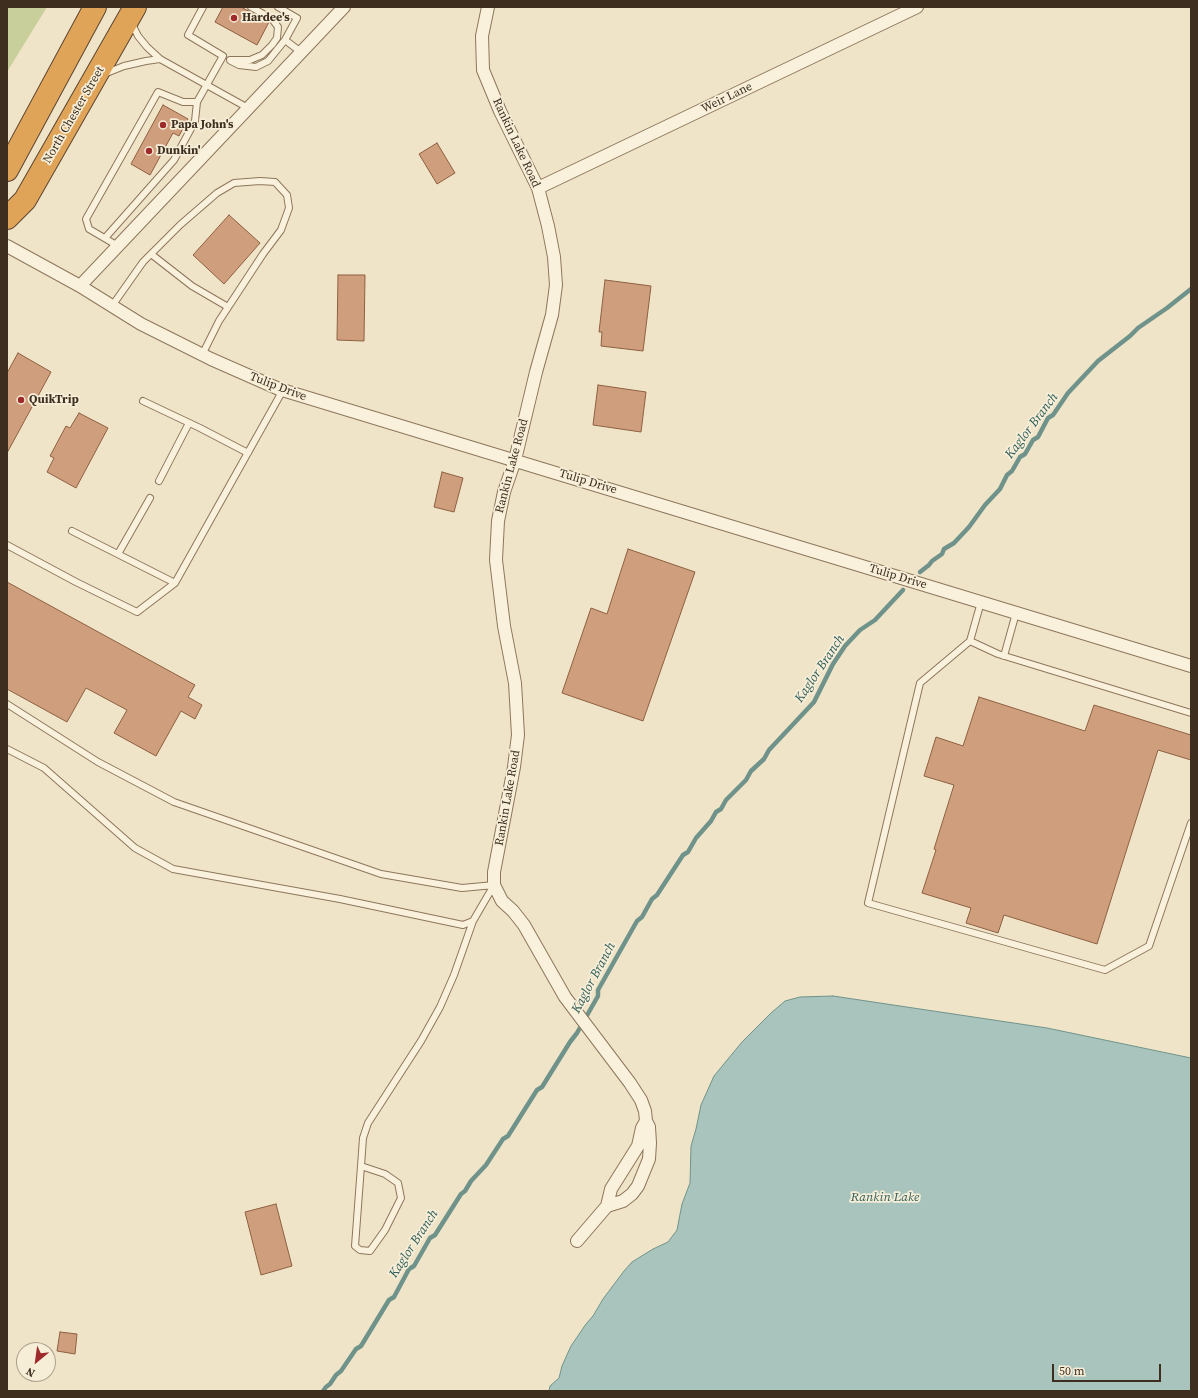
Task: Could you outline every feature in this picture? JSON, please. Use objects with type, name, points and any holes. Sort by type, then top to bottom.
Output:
[{"type":"highway","points":[[7,170],[95,7]]},
{"type":"highway","name":"North Chester Street","points":[[7,218],[25,200],[131,11]]},
{"type":"street","points":[[80,286],[344,7]]},
{"type":"street","name":"Rankin Lake Road","points":[[488,7],[482,36],[483,70],[500,111],[538,188],[554,257],[556,285],[552,315],[536,372],[515,460],[504,492],[498,520],[496,560],[504,626],[515,683],[518,735],[514,767],[494,872],[494,884]]},
{"type":"street","name":"Weir Lane","points":[[538,188],[917,7]]},
{"type":"street","name":"Tulip Drive","points":[[7,246],[80,286],[141,324],[202,355],[283,390],[1191,666]]},
{"type":"street","points":[[494,884],[502,901],[519,917],[577,1014],[637,1093],[645,1111],[646,1121],[649,1127],[650,1143],[649,1159],[645,1172],[630,1196],[623,1201],[607,1206]]},
{"type":"street","points":[[577,1241],[607,1206],[611,1189],[638,1146],[642,1128],[646,1121]]},
{"type":"lane","points":[[203,7],[188,35],[239,65],[256,67],[268,61],[286,40],[297,18],[278,7]]},
{"type":"lane","points":[[230,60],[250,60],[262,56],[277,38],[278,27],[272,18],[251,7]]},
{"type":"lane","points":[[131,11],[138,36],[160,59],[248,108]]},
{"type":"lane","points":[[286,40],[301,52]]},
{"type":"lane","points":[[105,238],[174,160],[195,121],[197,102],[223,56]]},
{"type":"lane","points":[[94,79],[124,66],[160,59]]},
{"type":"lane","points":[[118,246],[89,229],[86,219],[158,92],[183,102],[197,102]]},
{"type":"lane","points":[[112,306],[143,262],[180,225],[217,193],[234,183],[260,181],[275,182],[287,195],[289,208],[281,230],[263,254],[219,321],[202,355]]},
{"type":"lane","points":[[151,254],[192,286],[228,307]]},
{"type":"lane","points":[[7,545],[76,582],[137,612],[175,583],[283,390]]},
{"type":"lane","points":[[143,401],[248,453]]},
{"type":"lane","points":[[159,481],[189,423]]},
{"type":"lane","points":[[118,554],[150,498]]},
{"type":"lane","points":[[72,531],[175,583]]},
{"type":"lane","points":[[981,602],[970,641],[920,682],[868,903],[1105,970],[1149,946],[1191,823]]},
{"type":"lane","points":[[1004,656],[1016,613]]},
{"type":"lane","points":[[970,641],[1004,656],[1191,713]]},
{"type":"lane","points":[[7,704],[98,762],[174,802],[381,874],[462,888],[494,884]]},
{"type":"lane","points":[[7,749],[44,768],[135,848],[173,869],[340,899],[463,925],[473,921]]},
{"type":"lane","points":[[361,1166],[385,1174],[398,1183],[401,1198],[385,1230],[370,1250],[360,1250],[355,1246],[363,1138],[368,1122],[421,1041],[440,1007],[454,975],[473,921],[494,884]]},
{"type":"green space","points":[[7,7],[47,7],[7,72]]},
{"type":"water","name":"Rankin Lake","points":[[833,996],[1047,1028],[1191,1058],[1191,1391],[549,1391],[550,1386],[559,1378],[562,1366],[571,1346],[624,1271],[632,1262],[668,1242],[677,1230],[682,1204],[690,1183],[691,1146],[701,1105],[714,1076],[742,1042],[785,1001],[800,997]]},
{"type":"building","points":[[223,7],[241,7],[269,22],[257,45],[215,22]]},
{"type":"building","points":[[163,105],[188,119],[179,136],[173,133],[150,175],[131,164]]},
{"type":"building","points":[[437,143],[455,173],[437,184],[419,154]]},
{"type":"building","points":[[229,215],[260,243],[224,284],[193,255]]},
{"type":"building","points":[[338,275],[365,275],[364,341],[337,340]]},
{"type":"building","points":[[605,280],[651,286],[643,351],[601,346],[602,332],[599,332]]},
{"type":"building","name":"QuikTrip","points":[[18,353],[51,372],[7,453],[7,373]]},
{"type":"building","points":[[598,385],[646,392],[641,432],[593,425]]},
{"type":"building","points":[[79,413],[108,428],[76,488],[47,472],[54,458],[50,456],[66,426],[70,428]]},
{"type":"building","points":[[442,472],[463,478],[454,512],[434,507]]},
{"type":"building","points":[[628,549],[695,572],[643,721],[562,693],[591,608],[607,614]]},
{"type":"building","points":[[7,582],[195,685],[188,697],[202,705],[195,719],[181,711],[156,756],[114,733],[127,710],[86,688],[67,722],[7,689]]},
{"type":"building","points":[[979,697],[1085,731],[1094,705],[1191,735],[1191,760],[1158,750],[1097,944],[1004,915],[998,933],[966,923],[971,908],[922,893],[936,850],[934,849],[954,785],[924,776],[936,737],[963,746]]},
{"type":"building","points":[[276,1204],[292,1266],[261,1275],[245,1212]]},
{"type":"building","points":[[60,1332],[77,1334],[75,1354],[57,1351]]},
{"type":"waterway","name":"Kaglor Branch","points":[[920,572],[942,554],[944,549],[954,543],[969,527],[985,505],[1000,489],[1007,475],[1012,471],[1020,457],[1025,454],[1033,440],[1038,437],[1048,418],[1053,415],[1068,393],[1098,361],[1138,328],[1191,289]]},
{"type":"waterway","name":"Kaglor Branch","points":[[323,1391],[341,1371],[356,1349],[361,1346],[389,1300],[394,1297],[409,1269],[414,1266],[430,1238],[435,1235],[461,1194],[486,1165],[503,1139],[508,1136],[537,1090],[542,1087],[577,1033],[598,996],[598,990],[637,921],[642,917],[652,899],[657,895],[683,855],[688,852],[696,838],[711,821],[716,812],[721,809],[726,800],[746,780],[751,771],[764,759],[769,750],[814,702],[833,664],[845,646],[860,630],[875,620],[903,590]]},
{"type":"place","name":"Hardee's","points":[[234,18]]},
{"type":"place","name":"Papa John's","points":[[163,125]]},
{"type":"place","name":"Dunkin'","points":[[149,151]]},
{"type":"place","name":"QuikTrip","points":[[21,400]]}]
